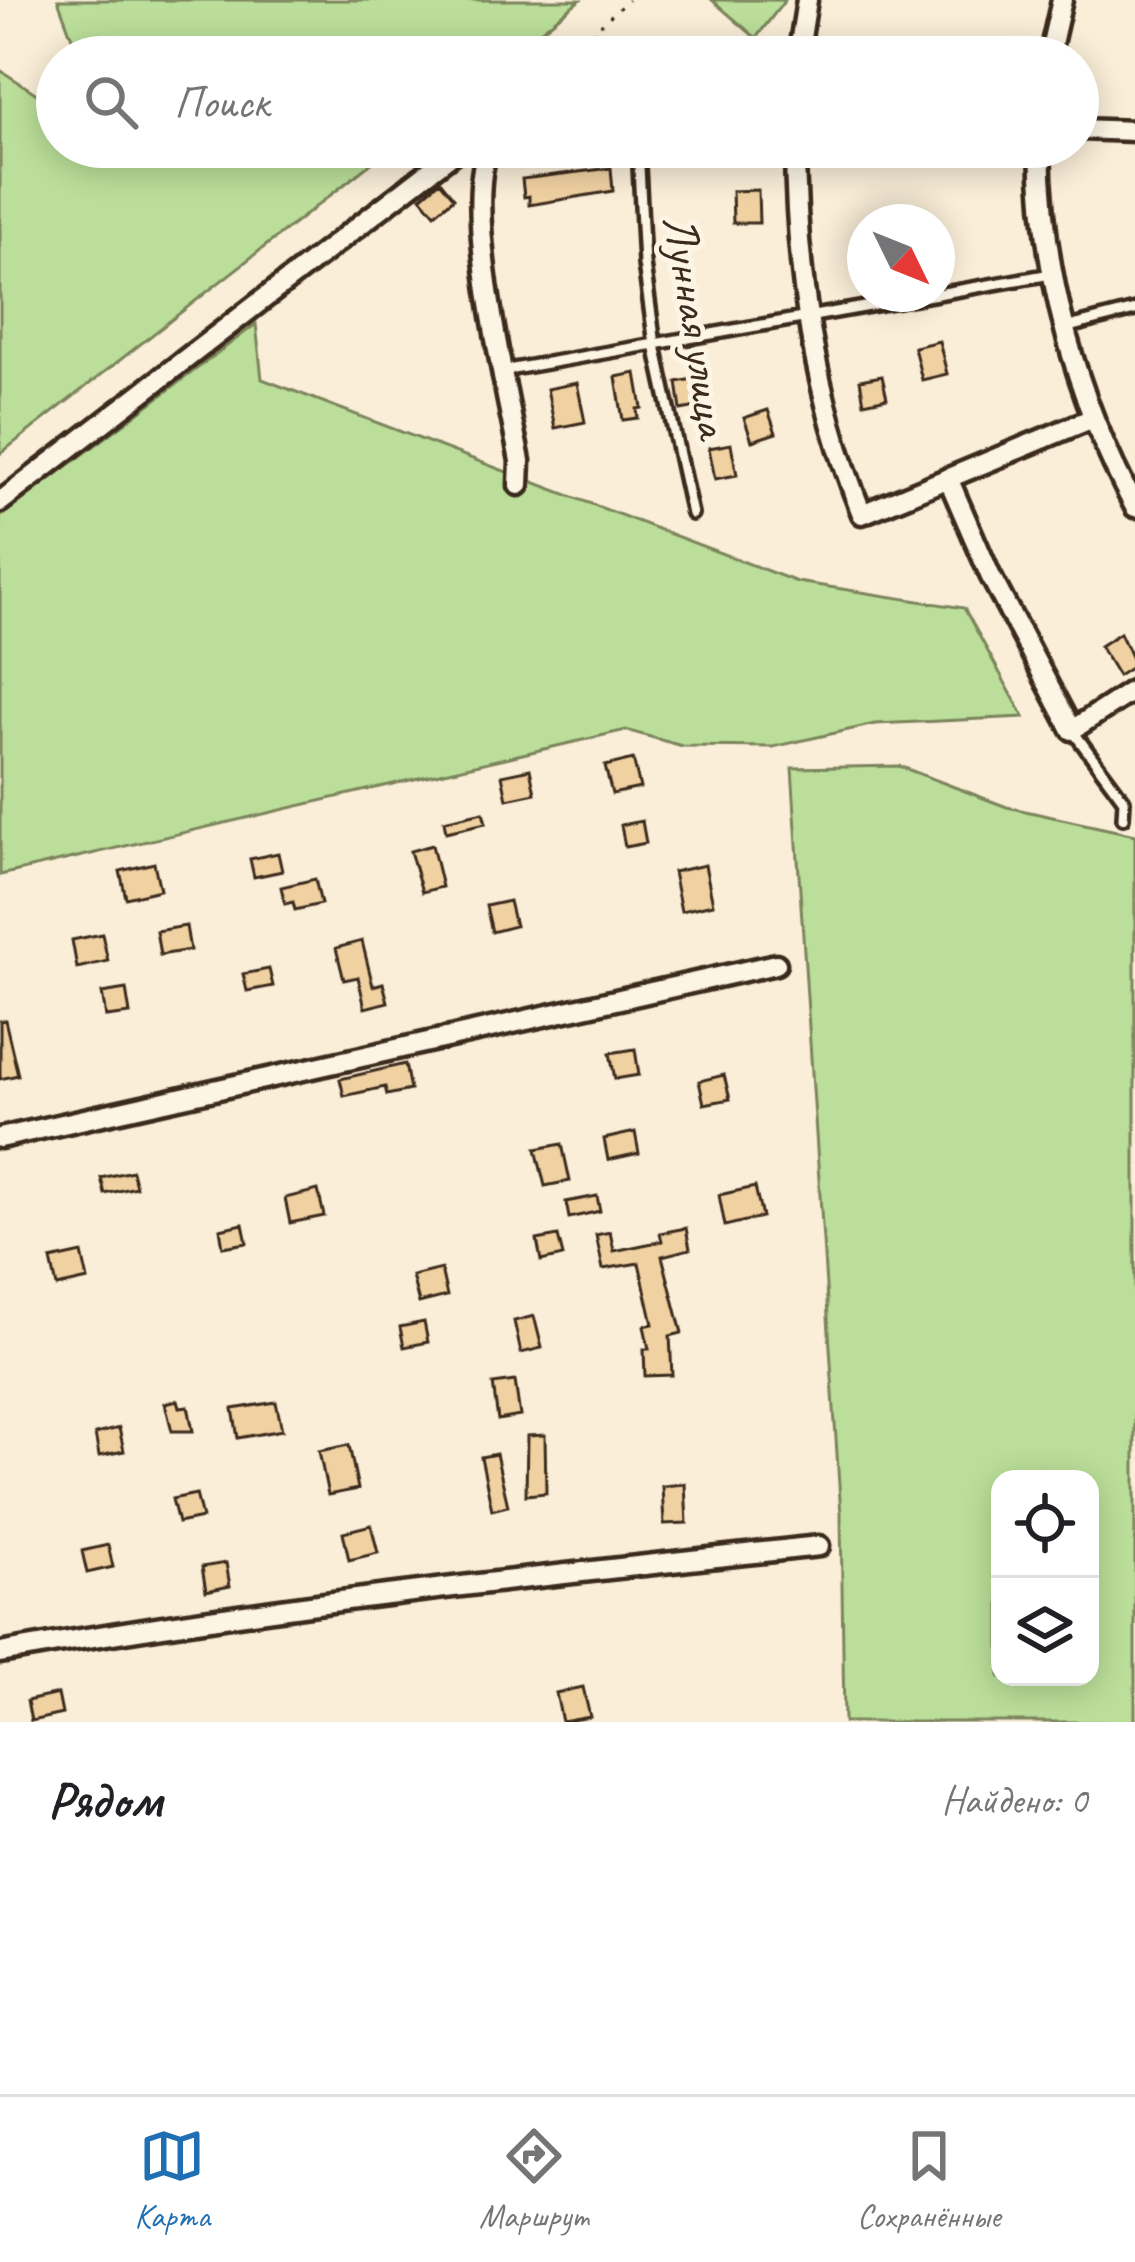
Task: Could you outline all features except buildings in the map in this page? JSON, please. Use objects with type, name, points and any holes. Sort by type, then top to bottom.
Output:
[{"type":"street","points":[[801,36],[807,0]]},
{"type":"street","points":[[1054,36],[1062,0]]},
{"type":"street","points":[[1099,130],[1135,131]]},
{"type":"street","points":[[0,502],[434,168]]},
{"type":"street","points":[[485,168],[480,188],[502,371],[520,461],[519,485]]},
{"type":"street","points":[[795,168],[795,236],[806,318],[825,407],[862,514],[1093,418]]},
{"type":"street","points":[[1040,168],[1041,214],[1064,328],[1093,418],[1135,507]]},
{"type":"street","points":[[948,478],[990,575],[1072,730],[1135,689]]},
{"type":"street","points":[[0,1138],[776,964]]},
{"type":"street","points":[[0,1653],[496,1580],[598,1574],[820,1546]]},
{"type":"lane","name":"Лунная улица","points":[[639,168],[644,264],[655,345],[692,514]]},
{"type":"lane","points":[[502,371],[1051,274]]},
{"type":"lane","points":[[1064,328],[1135,310]]},
{"type":"lane","points":[[1072,730],[1124,800],[1123,818]]},
{"type":"path","points":[[588,36],[628,0]]},
{"type":"green space","points":[[58,0],[580,0],[534,36],[71,36]]},
{"type":"green space","points":[[712,0],[785,0],[754,36]]},
{"type":"green space","points":[[0,70],[36,94],[36,168],[365,168],[0,454]]},
{"type":"green space","points":[[256,324],[262,379],[797,582],[964,608],[1024,717],[875,724],[773,747],[682,746],[626,730],[0,875],[0,517]]},
{"type":"green space","points":[[899,766],[1007,807],[1135,835],[1135,1722],[844,1722],[841,1515],[792,768]]}]
